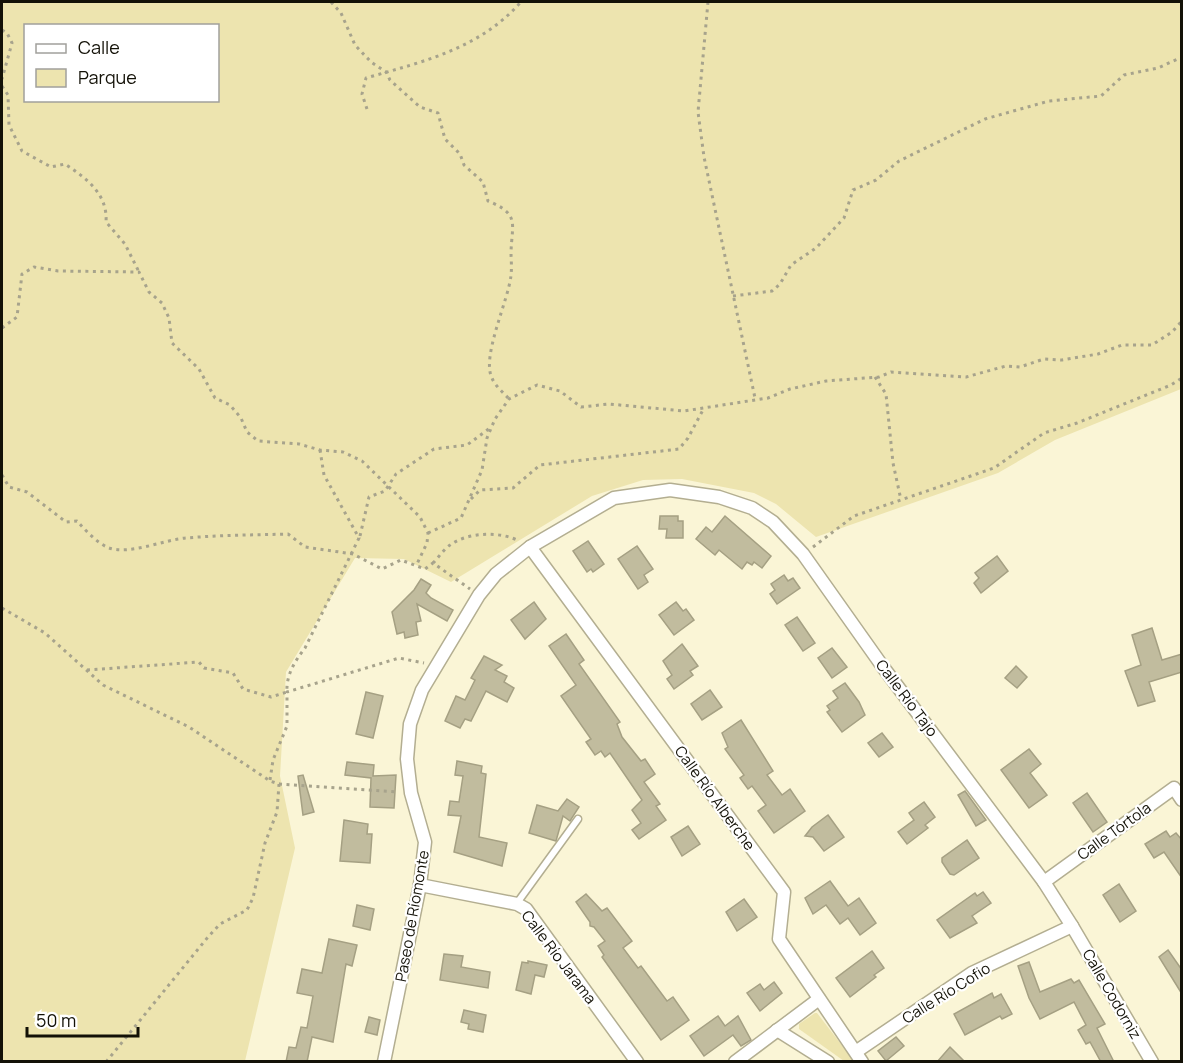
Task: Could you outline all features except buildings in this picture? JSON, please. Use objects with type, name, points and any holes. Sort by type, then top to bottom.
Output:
[{"type":"street","name":"Paseo de Ríomonte","points":[[384,1062],[420,885],[425,842],[411,793],[407,759],[410,724],[435,664],[478,595],[496,574],[530,547],[614,498],[670,490],[719,497]]},
{"type":"street","name":"Calle Río Tajo","points":[[719,497],[752,508],[773,522],[802,554],[883,667],[1044,882],[1072,926]]},
{"type":"street","name":"Calle Río Alberche","points":[[530,547],[784,892],[779,939],[859,1056]]},
{"type":"street","name":"Calle Tórtola","points":[[1044,882],[1174,788],[1182,800]]},
{"type":"street","name":"Calle Río Jarama","points":[[420,885],[517,904],[526,909],[637,1062]]},
{"type":"street","name":"Calle Río Cofio","points":[[859,1056],[972,973],[1072,926]]},
{"type":"street","name":"Calle Codorniz","points":[[1072,926],[1152,1062]]},
{"type":"street","points":[[735,1062],[819,999]]},
{"type":"street","points":[[777,1030],[828,1062]]},
{"type":"lane","points":[[517,904],[578,819]]},
{"type":"path","points":[[331,2],[341,13],[355,45],[386,72],[390,80],[420,107],[438,114],[445,139],[460,154],[464,165],[483,182],[488,201],[501,206],[513,217],[515,228],[511,276],[493,341],[490,367],[491,377],[510,399]]},
{"type":"path","points":[[367,109],[362,94],[366,78],[469,44],[511,13],[521,2]]},
{"type":"path","points":[[708,2],[698,112],[704,157],[755,399]]},
{"type":"path","points":[[2,30],[7,33],[12,43],[2,79]]},
{"type":"path","points":[[733,296],[771,291],[780,284],[791,265],[816,248],[844,218],[853,189],[876,180],[899,160],[985,119],[1049,101],[1101,96],[1124,75],[1158,68],[1182,57]]},
{"type":"path","points":[[2,86],[8,95],[9,125],[22,150],[51,167],[65,164],[86,178],[96,190],[107,210],[106,222],[125,244],[149,292],[162,303],[169,318],[172,343],[198,369],[215,398],[223,404],[230,405],[242,418],[247,432],[258,441],[299,444],[320,450],[344,452],[362,460],[420,517],[428,533],[427,543],[416,566]]},
{"type":"path","points":[[2,328],[17,317],[22,274],[34,267],[58,271],[139,272]]},
{"type":"path","points":[[428,533],[461,518],[482,470],[492,427],[510,399],[537,385],[560,391],[581,407],[609,404],[684,411],[755,399],[826,381],[875,377],[891,372],[966,377],[1006,366],[1020,367],[1044,359],[1062,360],[1098,354],[1122,345],[1152,345],[1172,332],[1182,321]]},
{"type":"path","points":[[875,377],[886,394],[893,463],[901,500]]},
{"type":"path","points":[[802,554],[854,516],[994,468],[1044,433],[1077,423],[1171,385],[1182,378]]},
{"type":"path","points":[[470,500],[480,490],[513,488],[540,465],[679,449],[688,438],[705,407]]},
{"type":"path","points":[[270,781],[273,760],[287,726],[286,683],[353,554],[360,538],[361,521],[369,498],[385,491],[396,474],[434,449],[467,445],[492,427]]},
{"type":"path","points":[[320,450],[324,475],[360,538]]},
{"type":"path","points":[[2,476],[9,487],[27,492],[66,522],[77,521],[88,533],[110,548],[146,548],[155,542],[188,538],[288,534],[304,546],[353,554],[382,569],[401,560],[425,569],[434,563],[449,545],[470,536],[508,536],[530,547]]},
{"type":"path","points":[[434,563],[478,595]]},
{"type":"path","points":[[2,608],[45,633],[103,685],[189,727],[270,781],[279,784],[411,793]]},
{"type":"path","points":[[85,670],[199,662],[204,668],[233,673],[243,689],[271,697],[399,658],[435,664]]},
{"type":"path","points":[[106,1062],[220,924],[247,910],[253,898],[265,843],[277,812],[279,784]]},
{"type":"green space","points":[[2,2],[1181,2],[1181,389],[1055,440],[998,473],[816,537],[776,504],[754,493],[682,479],[643,480],[592,496],[451,582],[404,559],[355,558],[286,672],[280,776],[295,848],[245,1061],[2,1061]]},
{"type":"green space","points":[[815,1013],[854,1061],[844,1061],[799,1029],[799,1024]]}]
